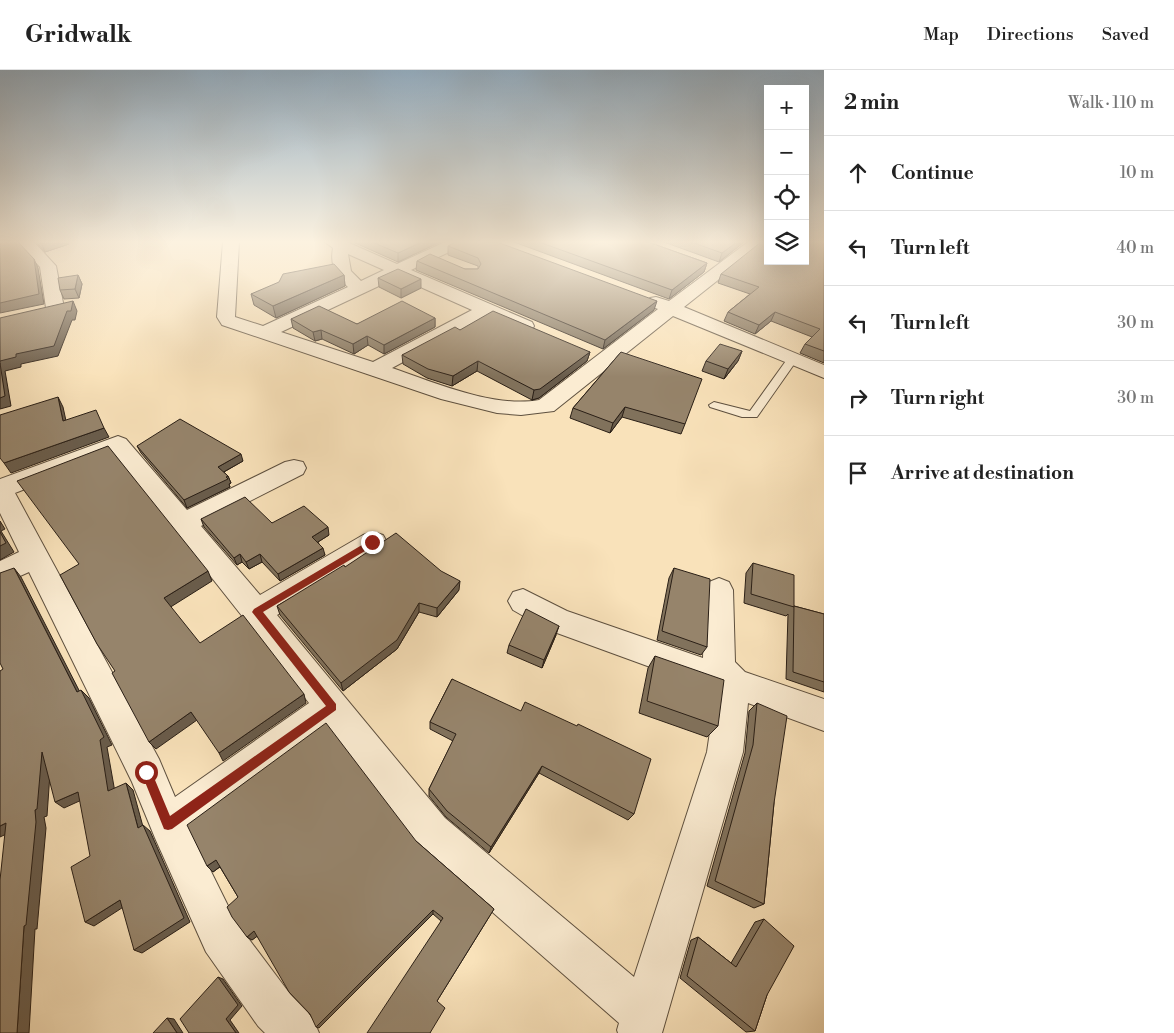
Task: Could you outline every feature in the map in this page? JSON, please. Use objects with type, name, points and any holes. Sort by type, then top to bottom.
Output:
[{"type":"street","points":[[51,287],[55,308]]},
{"type":"street","points":[[228,287],[226,317],[235,324],[485,403],[530,410],[546,406],[607,360],[671,308],[692,287]]},
{"type":"street","points":[[357,287],[360,290]]},
{"type":"street","points":[[264,334],[366,287]]},
{"type":"street","points":[[432,287],[537,331]]},
{"type":"street","points":[[642,298],[671,308],[824,372]]},
{"type":"street","points":[[37,312],[74,304]]},
{"type":"street","points":[[377,368],[485,310]]},
{"type":"street","points":[[589,353],[607,360]]},
{"type":"street","points":[[296,1033],[274,1010],[221,937],[168,825],[146,772],[0,488],[118,444],[257,612],[431,832],[642,1024],[725,752],[734,683]]},
{"type":"street","points":[[184,523],[294,468]]},
{"type":"street","points":[[257,612],[372,542]]},
{"type":"street","points":[[0,574],[35,557]]},
{"type":"street","points":[[719,590],[719,667],[734,683]]},
{"type":"street","points":[[523,601],[557,620],[824,715]]},
{"type":"street","points":[[168,825],[332,707]]},
{"type":"lane","points":[[714,405],[742,414],[753,415],[792,360]]},
{"type":"building","points":[[0,287],[38,287],[39,294],[0,303]]},
{"type":"building","points":[[59,287],[75,287],[75,289],[60,290]]},
{"type":"building","points":[[267,287],[317,287],[273,306],[251,294]]},
{"type":"building","points":[[479,287],[619,287],[657,301],[605,340]]},
{"type":"building","points":[[664,287],[676,287],[672,290]]},
{"type":"building","points":[[759,287],[824,287],[824,351],[805,344],[820,329],[775,312],[759,325],[728,312]]},
{"type":"building","points":[[73,301],[71,311],[67,311],[54,346],[16,354],[16,357],[0,361],[0,318]]},
{"type":"building","points":[[402,301],[435,318],[384,345],[367,336],[353,344],[321,330],[313,332],[291,319],[319,306],[357,324]]},
{"type":"building","points":[[493,311],[590,352],[540,389],[534,390],[478,361],[453,376],[428,369],[402,355],[455,327],[460,330]]},
{"type":"building","points":[[720,344],[742,351],[728,369],[706,361]]},
{"type":"building","points":[[621,352],[702,379],[685,424],[625,407],[613,423],[573,408]]},
{"type":"building","points":[[0,363],[5,396],[0,398]]},
{"type":"building","points":[[58,397],[63,421],[96,410],[104,428],[4,463],[0,458],[0,415]]},
{"type":"building","points":[[180,419],[241,454],[218,467],[228,476],[226,477],[228,479],[184,500],[137,446]]},
{"type":"building","points":[[108,446],[208,571],[164,598],[200,643],[243,615],[304,694],[219,753],[191,712],[149,742],[112,673],[115,671],[97,644],[60,575],[79,564],[17,481]]},
{"type":"building","points":[[245,497],[272,523],[304,506],[328,527],[312,537],[323,548],[278,574],[260,554],[246,562],[240,554],[234,558],[201,519]]},
{"type":"building","points":[[0,532],[6,543],[0,546]]},
{"type":"building","points":[[396,533],[441,571],[460,581],[437,608],[419,603],[397,640],[341,683],[277,606],[344,565],[345,567]]},
{"type":"building","points":[[753,563],[794,575],[794,607],[751,594]]},
{"type":"building","points":[[14,568],[77,692],[81,690],[104,737],[100,740],[108,791],[126,783],[138,828],[143,825],[184,918],[134,950],[120,900],[85,922],[71,867],[90,856],[78,792],[55,802],[42,752],[37,809],[35,810],[36,822],[26,925],[24,926],[17,1033],[0,1033],[0,880],[6,823],[0,826],[0,671],[3,669],[0,663],[0,573]]},
{"type":"building","points":[[674,568],[710,579],[707,647],[662,631]]},
{"type":"building","points":[[794,606],[824,614],[824,682],[793,672]]},
{"type":"building","points":[[526,609],[559,626],[544,660],[509,645]]},
{"type":"building","points":[[655,656],[724,680],[718,726],[647,701]]},
{"type":"building","points":[[452,679],[521,711],[525,702],[577,726],[578,724],[651,759],[634,814],[542,766],[491,847],[447,811],[429,789],[456,734],[430,722]]},
{"type":"building","points":[[757,703],[787,716],[774,803],[764,904],[715,881],[753,745]]},
{"type":"building","points":[[326,723],[416,841],[494,909],[437,1001],[445,1008],[430,1033],[367,1033],[443,918],[433,910],[316,1027],[310,1014],[289,992],[254,931],[247,937],[232,917],[227,907],[238,897],[216,860],[207,866],[187,825]]},
{"type":"building","points":[[764,919],[794,946],[767,995],[755,1031],[687,976],[698,937],[736,967]]},
{"type":"building","points":[[218,977],[238,1005],[226,1019],[236,1033],[189,1033],[180,1019]]},
{"type":"building","points":[[167,1018],[177,1033],[153,1033]]},
{"type":"route","points":[[146,772],[168,825],[332,707],[257,612],[372,542]]}]
